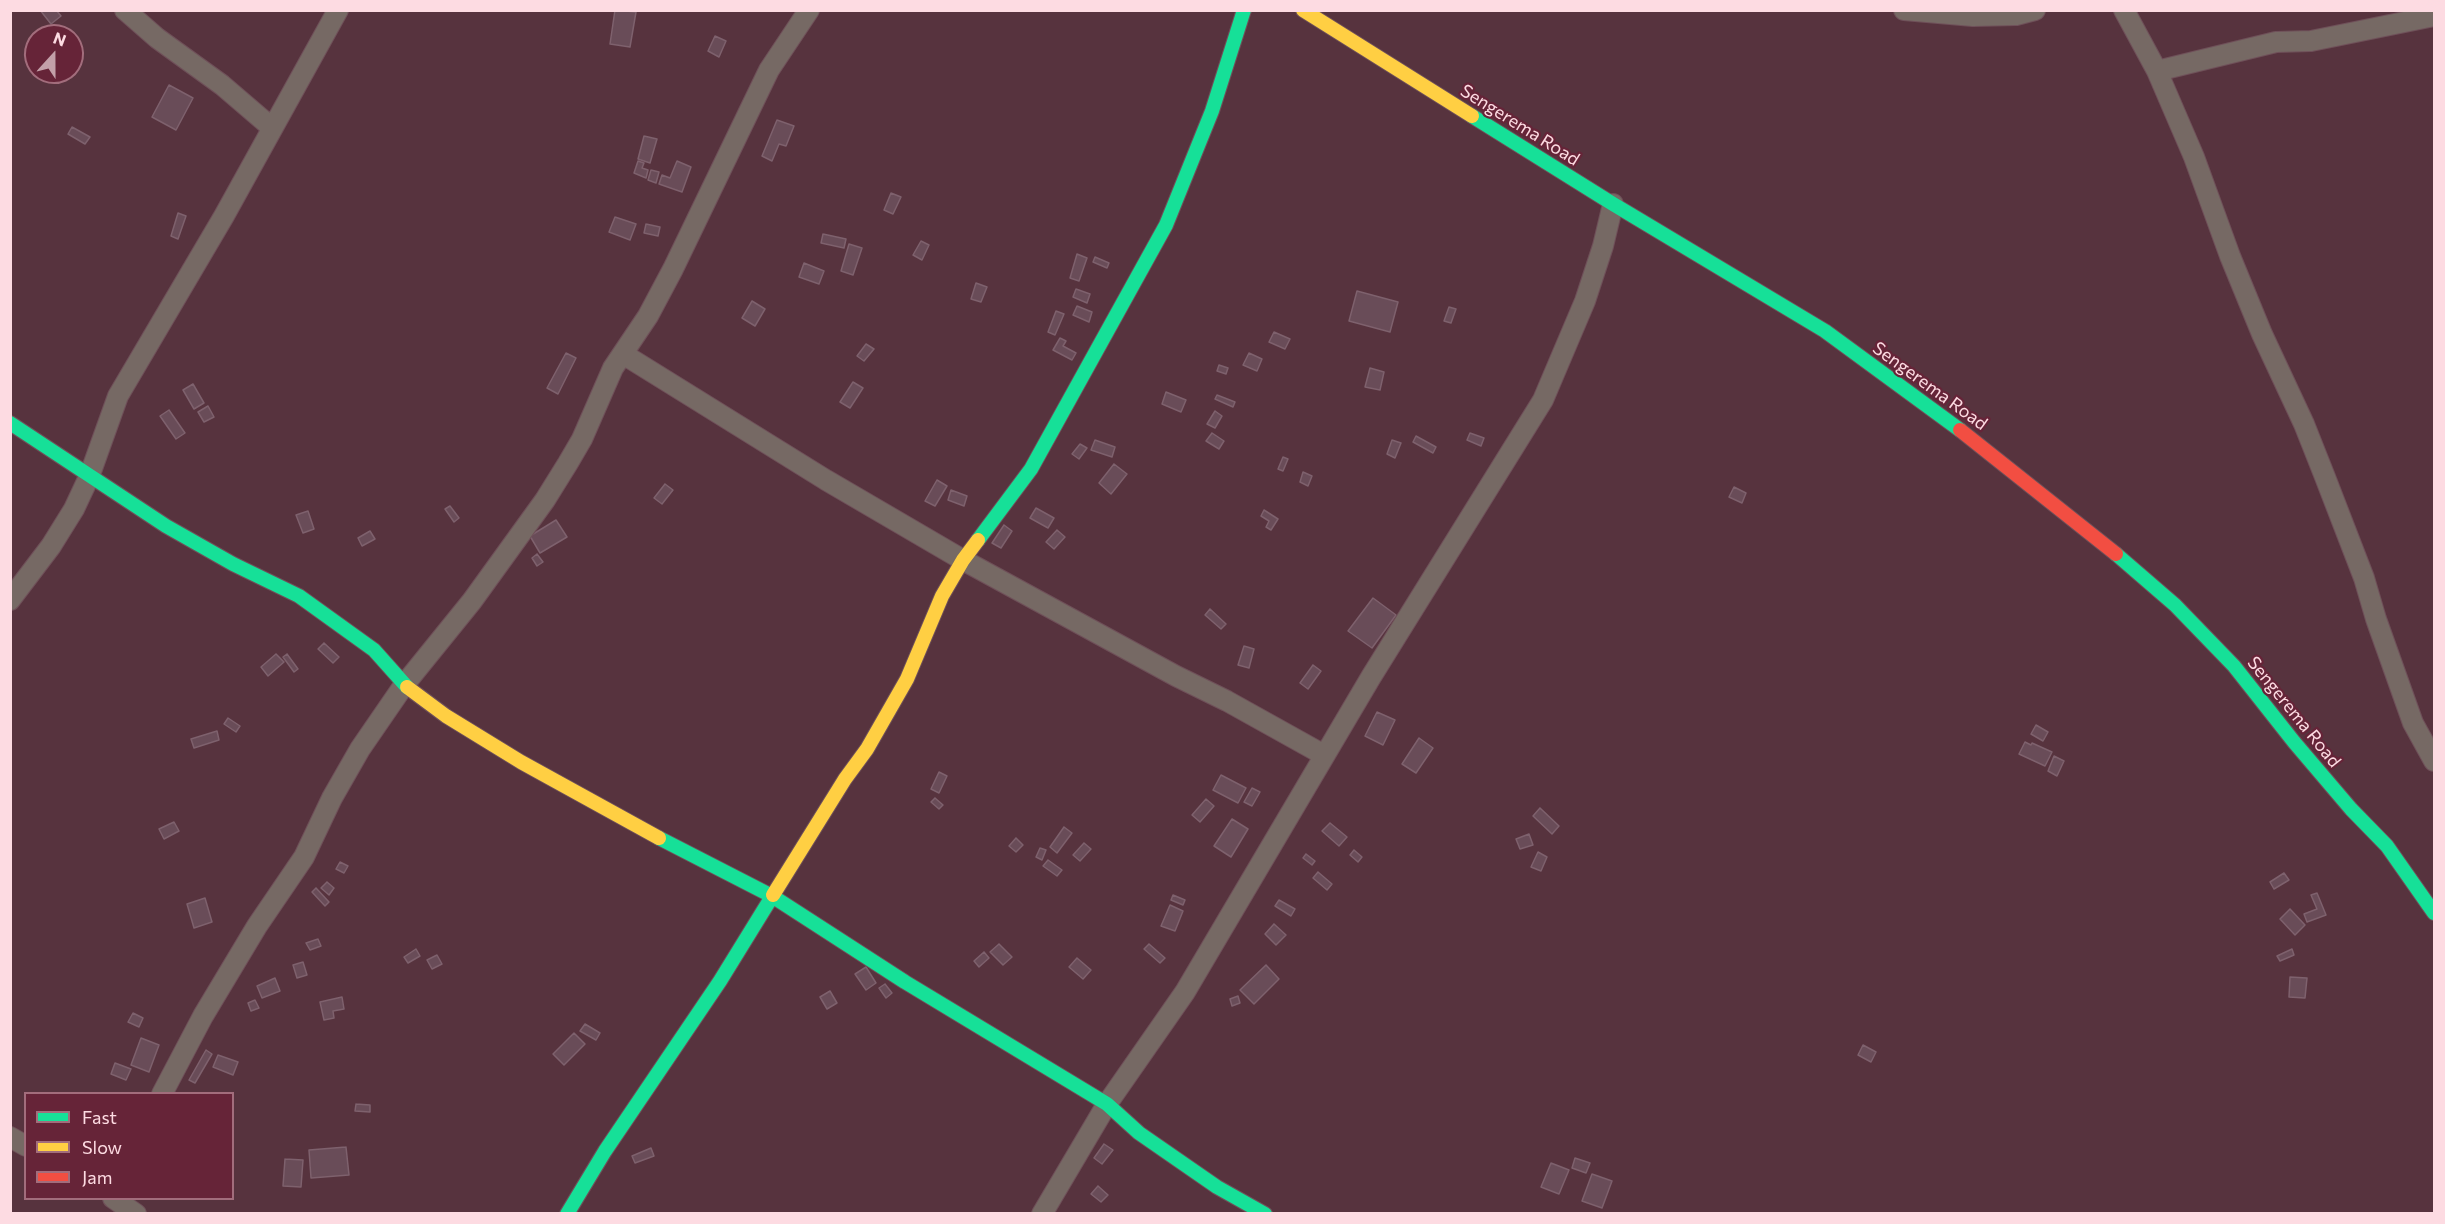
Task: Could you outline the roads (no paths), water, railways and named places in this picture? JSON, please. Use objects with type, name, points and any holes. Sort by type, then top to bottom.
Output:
[{"type":"street","points":[[125,10],[157,38],[222,85],[272,127]]},
{"type":"street","points":[[10,600],[51,546],[74,509],[89,477],[118,396],[224,216],[338,10]]},
{"type":"street","points":[[567,1214],[605,1151],[676,1049],[844,779],[867,749],[907,679],[942,596],[963,560],[1031,469],[1166,225],[1212,111],[1244,10]]},
{"type":"street","name":"Sengerema Road","points":[[1303,10],[1613,204],[1825,331],[1972,439],[2080,524],[2175,605],[2234,666],[2294,742],[2351,809],[2387,846],[2434,913]]},
{"type":"street","points":[[1904,10],[1973,16],[2016,15],[2035,10]]},
{"type":"street","points":[[2124,10],[2157,71],[2194,156],[2230,256],[2262,334],[2308,435],[2364,578],[2413,723],[2434,762]]},
{"type":"street","points":[[163,1092],[203,1016],[257,926],[304,857],[332,798],[360,749],[404,685],[472,601],[545,500],[582,439],[613,368],[648,316],[673,270],[769,70],[805,11]]},
{"type":"street","points":[[2157,71],[2276,42],[2311,40],[2434,16]]},
{"type":"street","points":[[1042,1214],[1107,1104],[1185,992],[1324,755],[1543,400],[1585,301],[1603,246],[1613,204]]},
{"type":"street","points":[[623,354],[826,480],[963,560],[1176,676],[1227,700],[1324,755]]},
{"type":"street","points":[[10,423],[89,477],[185,537],[233,564],[299,596],[374,650],[404,685],[446,716],[521,762],[696,859],[772,896],[905,982],[1107,1104],[1139,1133],[1217,1187],[1265,1214]]},
{"type":"street","points":[[10,1137],[24,1145]]}]
